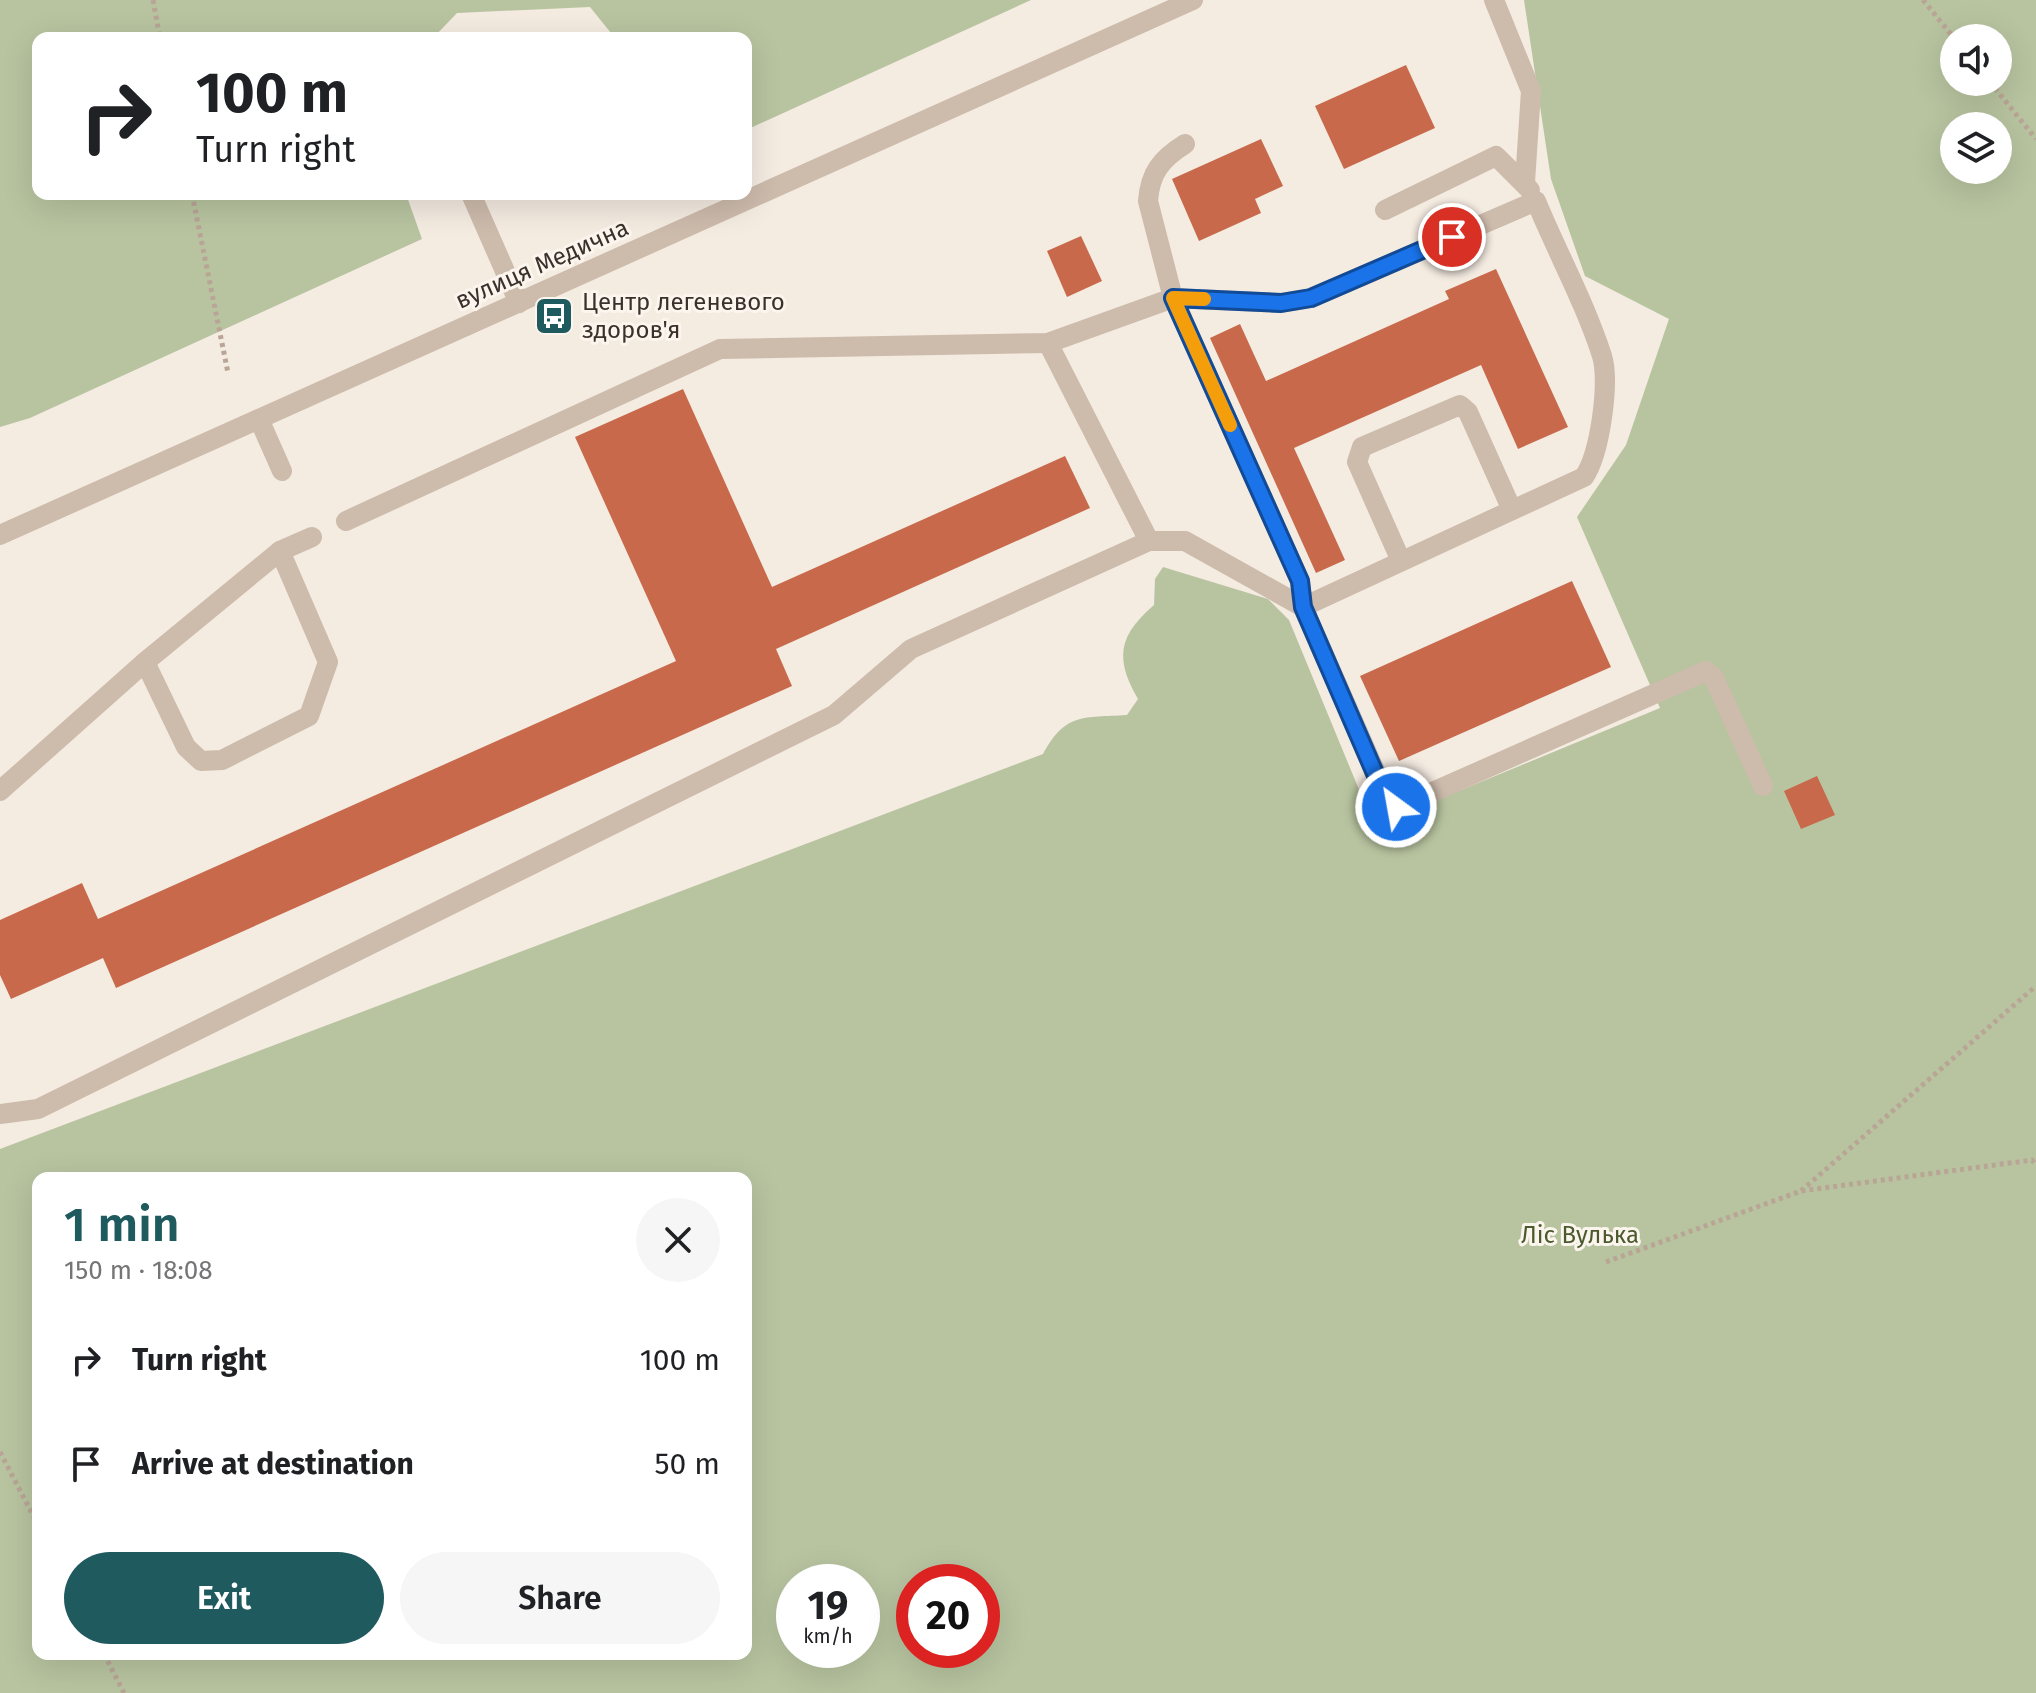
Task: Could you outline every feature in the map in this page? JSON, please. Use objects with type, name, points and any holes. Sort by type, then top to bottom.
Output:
[{"type":"lane","name":"вулиця Медична","points":[[752,198],[1193,0]]},
{"type":"lane","points":[[1494,0],[1531,91],[1525,182]]},
{"type":"lane","points":[[1185,144],[1160,162],[1149,186],[1148,201],[1173,298],[1300,581],[1303,607],[1390,805],[1401,806],[1706,671],[1714,678],[1763,786]]},
{"type":"lane","points":[[1303,607],[1584,477],[1594,463],[1600,441],[1603,359],[1536,201],[1525,182],[1496,156],[1385,210]]},
{"type":"lane","points":[[474,200],[519,303]]},
{"type":"lane","name":"вулиця Медична","points":[[0,535],[748,200]]},
{"type":"lane","points":[[346,521],[720,349],[1048,343],[1173,298],[1281,303],[1311,298],[1536,201]]},
{"type":"lane","points":[[1048,343],[1149,541]]},
{"type":"lane","points":[[1401,561],[1357,462],[1362,447],[1460,405],[1468,412],[1512,510]]},
{"type":"lane","points":[[259,419],[282,471]]},
{"type":"lane","points":[[0,791],[145,662],[280,551],[312,537]]},
{"type":"lane","points":[[0,1114],[38,1109],[834,715],[911,649],[1149,541],[1185,541],[1303,607]]},
{"type":"lane","points":[[145,662],[186,747],[201,761],[222,760],[309,716],[328,662],[280,551]]},
{"type":"path","points":[[153,0],[159,32]]},
{"type":"path","points":[[1923,0],[1943,24]]},
{"type":"path","points":[[2001,96],[2036,139]]},
{"type":"path","points":[[193,200],[228,373]]},
{"type":"path","points":[[1801,1191],[2036,986]]},
{"type":"path","points":[[1606,1262],[1801,1191],[2032,1160],[2036,1165]]},
{"type":"path","points":[[0,1452],[32,1513]]},
{"type":"path","points":[[107,1660],[124,1693]]},
{"type":"green space","points":[[0,0],[1031,0],[752,127],[752,32],[610,32],[590,7],[457,13],[439,32],[32,32],[32,200],[408,200],[422,239],[30,418],[0,427]]},
{"type":"green space","name":"Ліс Вулька","points":[[1524,0],[2036,0],[2036,1693],[0,1693],[0,1149],[1043,754],[1060,731],[1077,720],[1127,715],[1138,699],[1125,671],[1124,648],[1133,627],[1154,605],[1155,579],[1163,567],[1268,599],[1289,620],[1374,826],[1660,708],[1577,517],[1626,445],[1669,319],[1585,276],[1551,179]]},
{"type":"building","points":[[1406,65],[1435,128],[1344,169],[1315,106]]},
{"type":"building","points":[[1261,139],[1283,186],[1255,199],[1261,213],[1199,241],[1172,179]]},
{"type":"building","points":[[1081,236],[1102,281],[1067,297],[1047,251]]},
{"type":"building","points":[[1496,269],[1568,427],[1518,449],[1481,365],[1294,448],[1345,560],[1316,573],[1210,338],[1240,324],[1266,381],[1449,299],[1445,291]]},
{"type":"building","points":[[683,389],[772,587],[1065,456],[1090,508],[776,649],[792,686],[116,988],[103,958],[11,999],[0,975],[0,920],[82,883],[98,919],[676,661],[575,437]]},
{"type":"building","points":[[1572,581],[1611,667],[1399,761],[1360,676]]},
{"type":"building","points":[[1817,776],[1835,815],[1801,829],[1784,791]]},
{"type":"slow traffic","points":[[1204,299],[1173,298],[1230,425]]},
{"type":"place","name":"Центр легеневого здоров'я","points":[[554,316]]},
{"type":"route","points":[[1396,807],[1387,801],[1303,607],[1300,581],[1173,298],[1281,303],[1311,298],[1452,237]]}]
